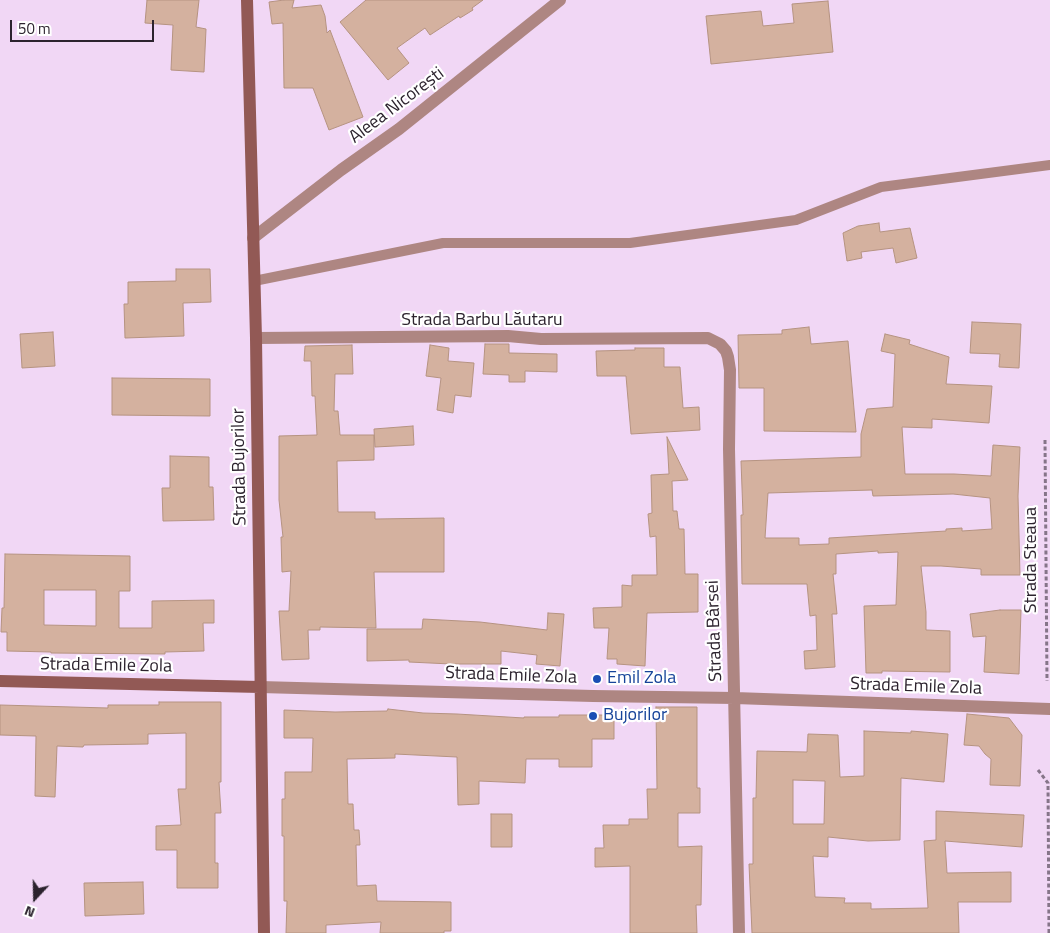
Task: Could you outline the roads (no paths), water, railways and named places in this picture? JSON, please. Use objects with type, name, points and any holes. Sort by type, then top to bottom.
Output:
[{"type":"main road","name":"Strada Bujorilor","points":[[247,0],[256,338],[264,933]]},
{"type":"main road","name":"Strada Emile Zola","points":[[0,681],[260,687]]},
{"type":"street","name":"Aleea Nicorești","points":[[253,238],[341,170],[399,129],[560,0]]},
{"type":"street","name":"Strada Barbu Lăutaru","points":[[256,338],[508,336],[541,339],[708,338]]},
{"type":"street","name":"Strada Bârsei","points":[[708,338],[720,344],[726,350],[730,370],[729,449],[739,933]]},
{"type":"street","name":"Strada Emile Zola","points":[[260,687],[735,698],[1050,709]]},
{"type":"lane","points":[[254,281],[443,243],[630,243],[796,220],[881,187],[1050,166]]},
{"type":"place","name":"Emil Zola","points":[[597,679]]},
{"type":"place","name":"Bujorilor","points":[[593,716]]}]
